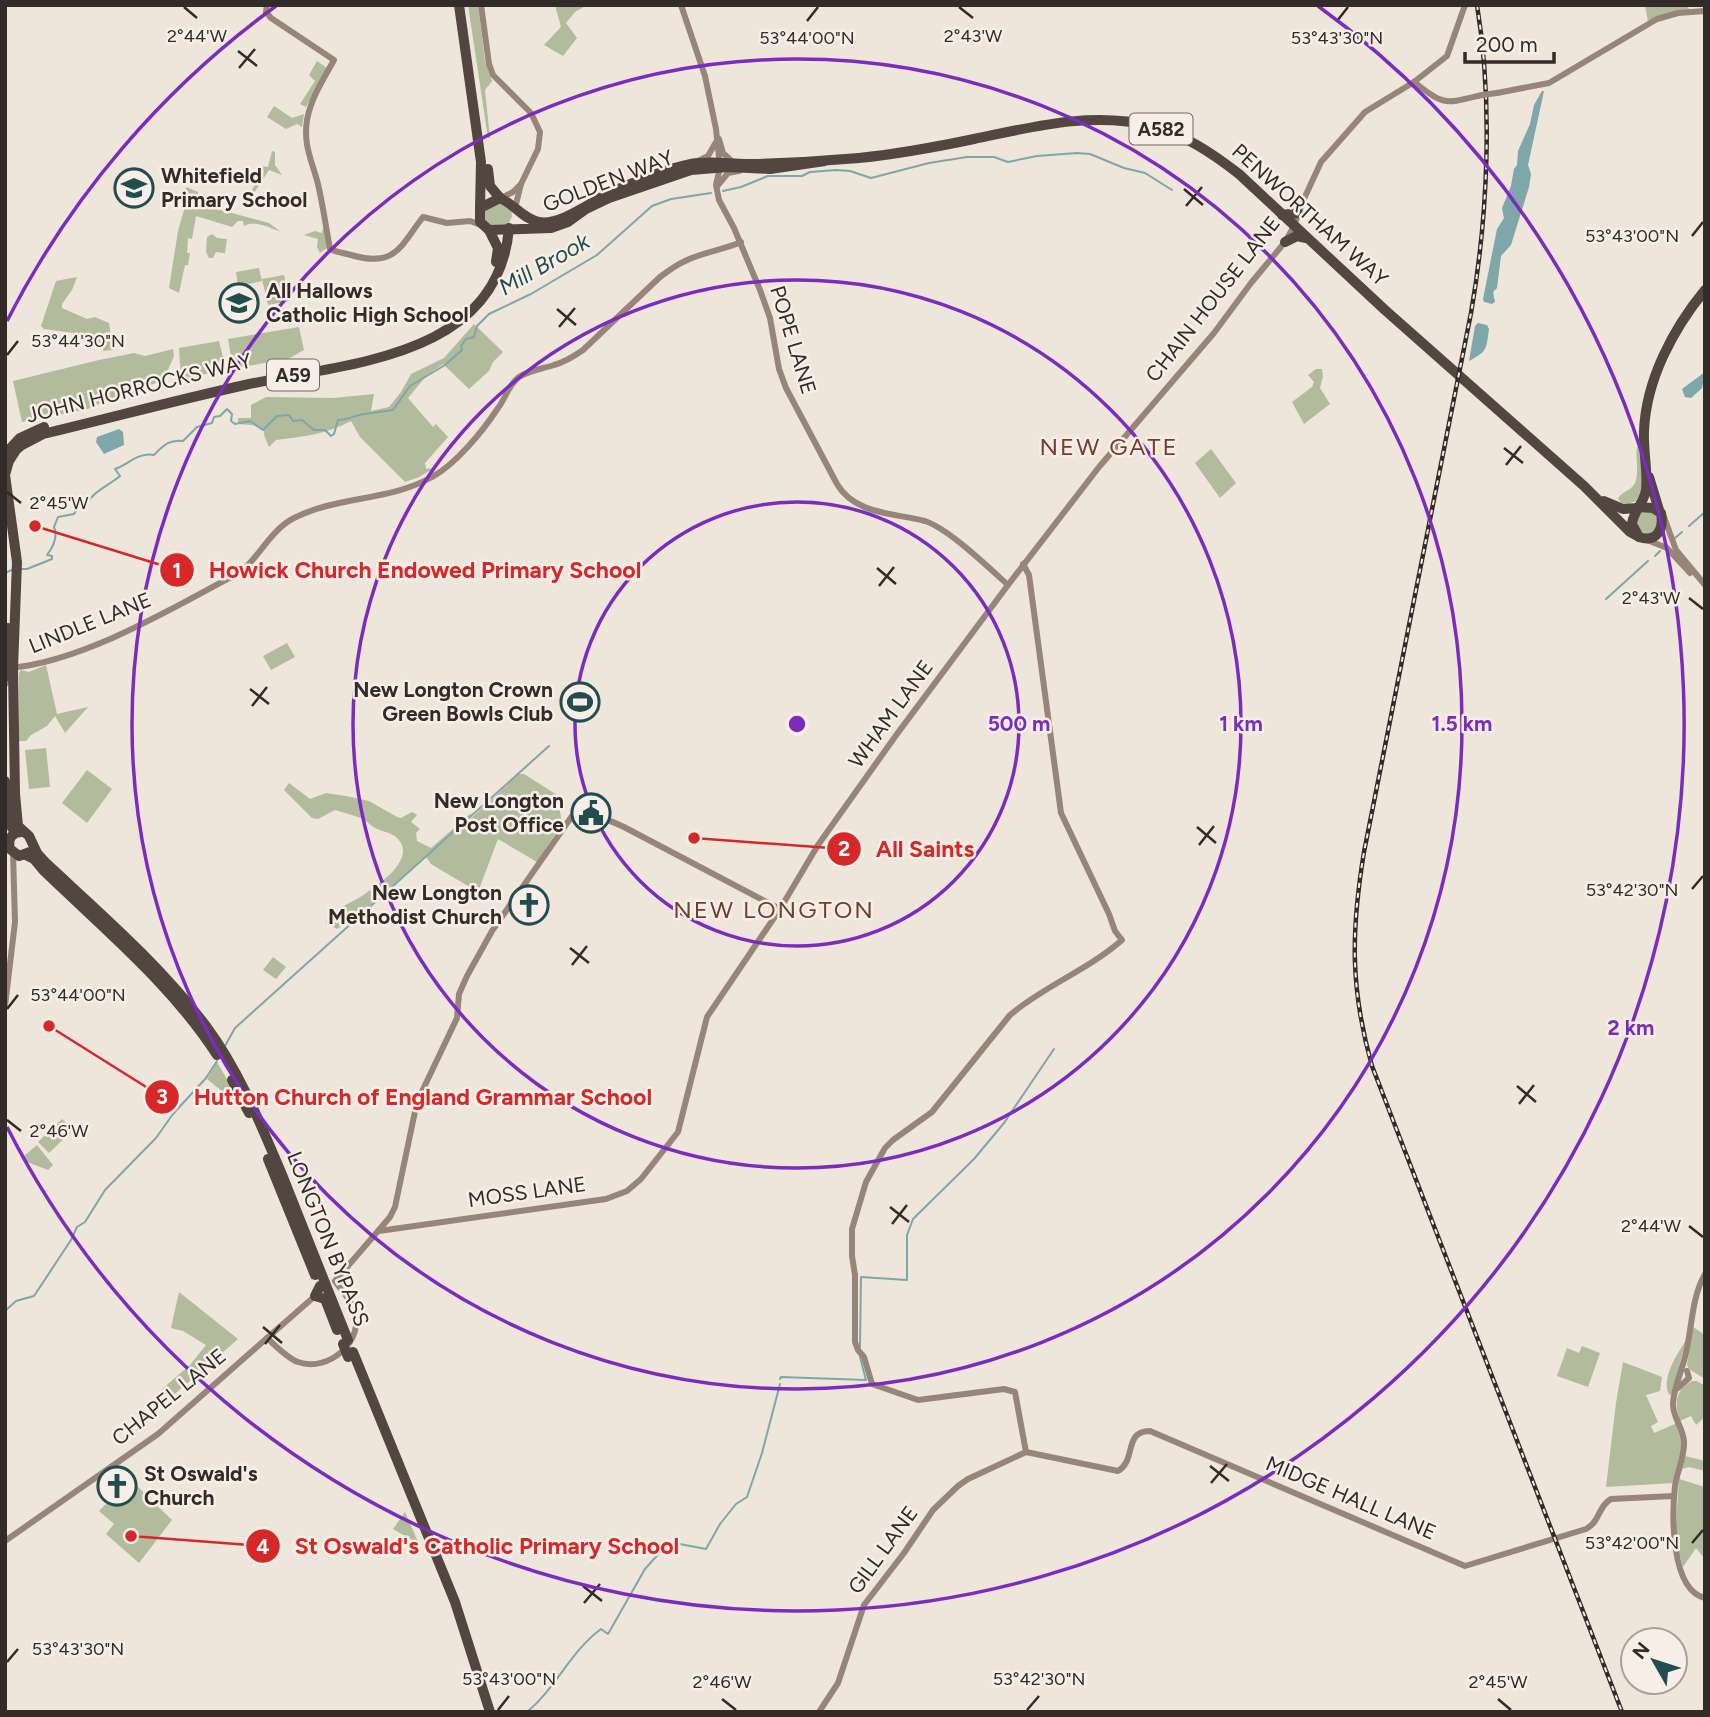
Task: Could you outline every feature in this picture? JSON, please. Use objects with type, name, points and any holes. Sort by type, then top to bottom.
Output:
[{"type":"highway","name":"A59","points":[[459,5],[481,162],[480,219],[487,228]]},
{"type":"highway","points":[[465,5],[489,183],[500,198],[515,208]]},
{"type":"highway","name":"PENWORTHAM WAY","points":[[720,164],[765,169],[795,167],[937,147],[1053,123],[1101,120],[1133,122],[1169,132],[1193,142],[1239,174],[1306,238],[1584,486],[1630,532],[1642,538]]},
{"type":"highway","name":"PENWORTHAM WAY","points":[[720,164],[825,161]]},
{"type":"highway","name":"GOLDEN WAY","points":[[515,208],[539,222],[554,222],[608,193],[666,172],[690,164],[720,164]]},
{"type":"highway","name":"GOLDEN WAY","points":[[510,228],[556,227],[609,198],[720,164]]},
{"type":"highway","points":[[480,208],[500,198]]},
{"type":"highway","name":"A59","points":[[510,228],[515,220],[515,208]]},
{"type":"highway","points":[[1282,215],[1298,213]]},
{"type":"highway","points":[[487,228],[497,231],[510,228]]},
{"type":"highway","name":"JOHN HORROCKS WAY","points":[[10,447],[27,434],[43,428],[245,380],[393,349],[419,339],[454,318],[488,283],[498,250],[487,228]]},
{"type":"highway","name":"JOHN HORROCKS WAY","points":[[10,447],[43,434],[247,385],[385,356],[421,345],[465,317],[490,290],[502,265],[510,228]]},
{"type":"highway","points":[[1285,242],[1297,236],[1306,238]]},
{"type":"highway","points":[[1644,449],[1662,525],[1654,537],[1642,538],[1632,524],[1646,491],[1644,449],[1646,411],[1660,365],[1683,321],[1705,290]]},
{"type":"highway","points":[[9,680],[17,562],[5,475],[10,447]]},
{"type":"highway","name":"PENWORTHAM WAY","points":[[1584,486],[1613,505],[1626,509],[1639,508]]},
{"type":"highway","name":"A582","points":[[1639,508],[1651,507],[1660,512]]},
{"type":"highway","points":[[5,519],[11,573],[10,744],[17,822],[32,841],[32,849],[19,857],[8,845],[12,836],[17,832],[24,832]]},
{"type":"highway","points":[[5,781],[12,836]]},
{"type":"highway","name":"LONGTON BYPASS","points":[[32,841],[42,859],[144,956],[206,1027],[234,1070],[255,1110],[316,1258],[322,1294]]},
{"type":"highway","name":"LONGTON BYPASS","points":[[19,857],[34,859],[185,1012],[213,1048],[249,1113],[322,1294],[351,1355],[449,1602],[488,1712]]},
{"type":"highway","points":[[316,1258],[326,1279],[335,1282],[322,1294]]},
{"type":"street","points":[[267,5],[266,12],[271,18],[334,60],[309,112],[306,143],[325,212],[330,249],[365,259],[382,260],[404,245],[423,218],[447,223],[462,220],[487,228]]},
{"type":"street","points":[[481,5],[493,75],[531,113],[540,132],[538,149],[522,184],[515,208]]},
{"type":"street","points":[[681,5],[705,76],[717,137],[720,164],[717,192]]},
{"type":"street","name":"CHAIN HOUSE LANE","points":[[1038,545],[1100,467],[1214,333],[1251,282],[1285,242],[1316,170],[1348,128],[1365,112],[1414,82],[1447,56],[1465,5]]},
{"type":"street","points":[[1414,82],[1445,103],[1549,83],[1657,19],[1678,13],[1705,11]]},
{"type":"street","points":[[717,137],[723,153],[736,163]]},
{"type":"street","points":[[666,172],[704,159],[712,151],[717,137]]},
{"type":"street","name":"POPE LANE","points":[[703,168],[710,169],[714,174],[713,185],[741,242],[770,318],[779,369],[786,388],[840,489],[852,501],[868,509],[929,522],[947,533],[1008,585]]},
{"type":"street","points":[[717,192],[730,172],[758,172],[765,169]]},
{"type":"street","points":[[500,198],[522,184]]},
{"type":"street","points":[[462,220],[480,208]]},
{"type":"street","name":"LINDLE LANE","points":[[9,680],[32,667],[135,628],[242,571],[283,525],[295,517],[328,505],[404,489],[432,477],[445,468],[485,426],[501,405],[509,387],[519,377],[568,360],[583,351],[660,277],[675,267],[687,260],[741,242]]},
{"type":"street","points":[[1660,512],[1676,550],[1705,585]]},
{"type":"street","points":[[1642,538],[1667,548],[1698,578]]},
{"type":"street","name":"WHAM LANE","points":[[626,1191],[642,1179],[678,1132],[707,1017],[780,909],[818,845],[1038,545]]},
{"type":"street","points":[[1023,564],[1029,575],[1061,813],[1115,931],[1122,940],[1010,1015],[932,1112],[893,1140],[876,1163],[862,1194],[852,1228],[852,1256],[855,1275],[855,1342],[864,1357],[874,1387],[918,1400],[1004,1389],[1015,1392],[1026,1452]]},
{"type":"street","points":[[267,1338],[295,1361],[311,1365],[324,1363],[342,1352],[352,1337],[356,1317],[351,1302],[335,1282],[379,1231],[395,1207],[417,1102],[457,1018],[459,993],[467,976],[511,902],[570,818],[579,815],[608,820],[780,909]]},
{"type":"street","points":[[5,1006],[19,857]]},
{"type":"street","name":"MOSS LANE","points":[[379,1231],[606,1199],[626,1191]]},
{"type":"street","points":[[1705,1274],[1699,1287],[1673,1410],[1684,1441],[1674,1496],[1673,1534],[1681,1570],[1691,1590],[1705,1598]]},
{"type":"street","name":"CHAPEL LANE","points":[[5,1541],[158,1434],[267,1338],[322,1294]]},
{"type":"street","points":[[1681,1378],[1690,1376],[1685,1357]]},
{"type":"street","name":"MIDGE HALL LANE","points":[[1026,1452],[1118,1471],[1126,1464],[1135,1435],[1140,1431],[1150,1431],[1465,1566],[1586,1530],[1595,1524],[1605,1503],[1611,1499],[1674,1496]]},
{"type":"street","name":"GILL LANE","points":[[818,1712],[838,1683],[864,1605],[933,1510],[963,1482],[1026,1452]]},
{"type":"green space","points":[[468,5],[478,5],[485,61],[492,81],[485,90],[490,138],[488,138]]},
{"type":"green space","points":[[555,5],[587,5],[575,12],[566,23],[577,38],[563,56],[544,45],[561,27]]},
{"type":"green space","points":[[1645,5],[1687,5],[1690,11],[1648,22]]},
{"type":"green space","points":[[317,61],[327,68],[306,107],[300,104],[315,81],[309,75]]},
{"type":"green space","points":[[274,106],[292,118],[304,114],[302,127],[297,124],[286,129],[267,117]]},
{"type":"green space","points":[[272,151],[275,152],[275,165],[282,175],[269,170],[252,196],[249,195],[257,181],[260,166],[268,167]]},
{"type":"green space","points":[[186,187],[198,192],[198,204],[211,203],[214,196],[213,208],[269,223],[281,232],[258,224],[244,226],[243,221],[238,221],[232,227],[196,216],[192,239],[188,238],[187,253],[190,253],[179,293],[169,288],[178,231],[186,203]]},
{"type":"green space","points":[[500,202],[511,210],[512,216],[508,225],[493,227],[485,221],[484,211]]},
{"type":"green space","points":[[323,228],[327,248],[320,253],[317,247],[318,239],[304,235],[315,231],[322,233]]},
{"type":"green space","points":[[212,234],[217,238],[227,239],[225,253],[216,252],[213,258],[209,258],[206,252],[207,237]]},
{"type":"green space","points":[[259,268],[262,281],[238,286],[236,272]]},
{"type":"green space","points":[[284,275],[289,301],[268,305],[262,279]]},
{"type":"green space","points":[[77,277],[62,308],[87,319],[95,317],[109,323],[113,350],[103,351],[103,346],[93,343],[88,335],[44,329],[41,326],[56,281]]},
{"type":"green space","points":[[474,324],[503,352],[493,362],[489,371],[469,389],[443,364],[427,375],[408,398],[433,427],[436,424],[448,437],[425,463],[426,469],[434,468],[419,477],[405,482],[360,437],[351,421],[324,432],[276,440],[269,447],[264,429],[238,424],[238,418],[251,418],[251,405],[266,397],[333,398],[374,394],[371,411],[389,407],[411,374],[444,358]]},
{"type":"green space","points":[[299,327],[304,350],[290,358],[233,369],[228,339]]},
{"type":"green space","points":[[219,341],[226,370],[181,379],[179,348]]},
{"type":"green space","points":[[173,349],[174,356],[166,374],[132,396],[105,401],[88,409],[22,422],[13,381],[134,353],[145,356]]},
{"type":"green space","points":[[1316,369],[1322,369],[1320,388],[1330,404],[1304,424],[1292,402],[1312,387],[1314,382],[1308,375]]},
{"type":"green space","points":[[1637,447],[1641,447],[1642,491],[1636,501],[1621,503],[1618,498],[1635,483]]},
{"type":"green space","points":[[1211,449],[1236,483],[1220,498],[1195,463]]},
{"type":"green space","points":[[1640,511],[1655,512],[1661,522],[1651,536],[1636,531],[1637,514]]},
{"type":"green space","points":[[287,643],[295,657],[271,670],[263,656]]},
{"type":"green space","points":[[46,665],[57,714],[88,707],[65,733],[55,716],[47,726],[26,741],[19,741],[19,673],[21,670],[29,672]]},
{"type":"green space","name":"New Longton Crown Green Bowls Club","points":[[580,690],[592,703],[580,714],[568,700]]},
{"type":"green space","points":[[46,748],[50,787],[29,789],[25,750]]},
{"type":"green space","points":[[87,770],[112,789],[87,823],[62,803]]},
{"type":"green space","points":[[519,774],[524,774],[557,795],[562,823],[537,862],[498,839],[478,892],[431,864],[426,857],[352,922],[337,929],[326,922],[339,909],[365,894],[395,869],[403,852],[402,844],[395,836],[375,828],[363,819],[335,810],[318,819],[312,818],[284,790],[289,783],[310,799],[326,793],[369,801],[401,818],[412,812],[417,815],[411,822],[420,829],[416,833],[417,841],[431,848],[472,815],[457,831]]},
{"type":"green space","points":[[273,957],[286,967],[276,979],[263,970]]},
{"type":"green space","points":[[217,1062],[241,1104],[207,1079]]},
{"type":"green space","points":[[62,1119],[73,1130],[49,1153],[38,1142]]},
{"type":"green space","points":[[37,1145],[53,1165],[48,1170],[27,1162],[24,1156]]},
{"type":"green space","points":[[179,1292],[238,1339],[169,1399],[161,1390],[190,1365],[206,1345],[183,1331],[171,1328]]},
{"type":"green space","points":[[1693,1327],[1705,1335],[1705,1379],[1687,1365]]},
{"type":"green space","points":[[1686,1340],[1672,1394],[1669,1395],[1668,1374]]},
{"type":"green space","points":[[1582,1346],[1600,1353],[1588,1387],[1557,1376],[1567,1348],[1579,1353]]},
{"type":"green space","points":[[1623,1362],[1662,1377],[1660,1391],[1646,1395],[1658,1422],[1651,1426],[1654,1433],[1677,1423],[1683,1442],[1674,1483],[1606,1487]]},
{"type":"green space","points":[[1692,1381],[1705,1386],[1705,1417],[1696,1425],[1691,1416],[1680,1421],[1677,1409],[1679,1394]]},
{"type":"green space","points":[[1685,1456],[1705,1461],[1705,1471],[1689,1467],[1682,1469]]},
{"type":"green space","points":[[1679,1479],[1705,1487],[1705,1559],[1696,1548],[1683,1567],[1675,1538]]},
{"type":"green space","points":[[137,1486],[172,1520],[139,1563],[106,1534],[114,1524],[99,1511],[107,1503],[112,1503],[109,1497],[122,1490],[125,1494]]},
{"type":"green space","points":[[405,1512],[419,1544],[393,1529]]},
{"type":"water","points":[[1542,91],[1528,165],[1531,174],[1529,187],[1511,245],[1501,256],[1497,288],[1493,292],[1495,302],[1484,302],[1497,229],[1504,218],[1502,208],[1517,165],[1518,151],[1530,124],[1534,105]]},
{"type":"water","points":[[1478,323],[1487,325],[1489,329],[1486,345],[1480,355],[1469,361],[1475,326]]},
{"type":"water","points":[[1705,372],[1702,388],[1691,398],[1685,397],[1682,389]]},
{"type":"water","points":[[119,429],[123,432],[124,445],[104,454],[96,442],[97,437]]},
{"type":"waterway","name":"Mill Brook","points":[[723,191],[768,176],[802,176],[810,172],[836,170],[850,171],[871,178],[929,163],[967,157],[994,157],[1008,162],[1037,156],[1077,153],[1090,154],[1124,168],[1145,173],[1172,190]]},
{"type":"waterway","name":"Mill Brook","points":[[22,569],[52,559],[52,556],[47,555],[54,541],[54,527],[58,517],[74,514],[81,502],[86,504],[97,492],[120,476],[115,469],[138,457],[154,455],[170,442],[183,441],[197,427],[212,423],[214,417],[220,416],[227,409],[232,414],[231,421],[235,424],[250,421],[263,430],[277,416],[289,415],[293,421],[302,420],[314,430],[325,430],[331,436],[338,420],[393,410],[410,386],[445,365],[462,350],[461,346],[466,339],[474,337],[477,326],[489,314],[531,294],[597,255],[652,206],[671,199],[711,193]]},
{"type":"waterway","points":[[1689,526],[1705,512]]},
{"type":"waterway","points":[[1675,538],[1682,532]]},
{"type":"waterway","points":[[1655,556],[1660,551]]},
{"type":"waterway","points":[[1606,599],[1648,561]]},
{"type":"waterway","name":"Mill Brook","points":[[5,573],[14,569]]},
{"type":"waterway","points":[[225,1046],[235,1028],[549,746]]},
{"type":"waterway","points":[[860,1347],[861,1277],[907,1280],[907,1235],[913,1219],[974,1159],[1004,1123],[1054,1049]]},
{"type":"waterway","points":[[5,1311],[16,1301],[34,1296],[77,1227],[85,1222],[105,1190],[156,1138],[217,1061]]},
{"type":"waterway","points":[[780,1379],[866,1380],[860,1357]]},
{"type":"waterway","points":[[527,1712],[590,1638],[601,1629],[608,1634],[645,1569],[669,1542],[706,1549],[720,1524],[736,1504],[747,1497],[780,1384]]},
{"type":"railway","points":[[1477,5],[1487,120],[1485,198],[1477,276],[1364,852],[1355,934],[1356,985],[1372,1066],[1622,1712]]},
{"type":"place","name":"Whitefield Primary School","points":[[134,188]]},
{"type":"place","name":"All Hallows Catholic High School","points":[[239,303]]},
{"type":"place","name":"Howick Church Endowed Primary School","points":[[35,526]]},
{"type":"place","name":"New Longton Crown Green Bowls Club","points":[[580,702]]},
{"type":"place","name":"New Longton Post Office","points":[[591,813]]},
{"type":"place","name":"All Saints","points":[[694,838]]},
{"type":"place","name":"New Longton Methodist Church","points":[[529,905]]},
{"type":"place","name":"Hutton Church of England Grammar School","points":[[49,1026]]},
{"type":"place","name":"St Oswald's Church","points":[[117,1486]]},
{"type":"place","name":"St Oswald's Catholic Primary School","points":[[131,1536]]},
{"type":"district","name":"NEW GATE","points":[[1109,447]]},
{"type":"district","name":"NEW LONGTON","points":[[774,910]]}]
